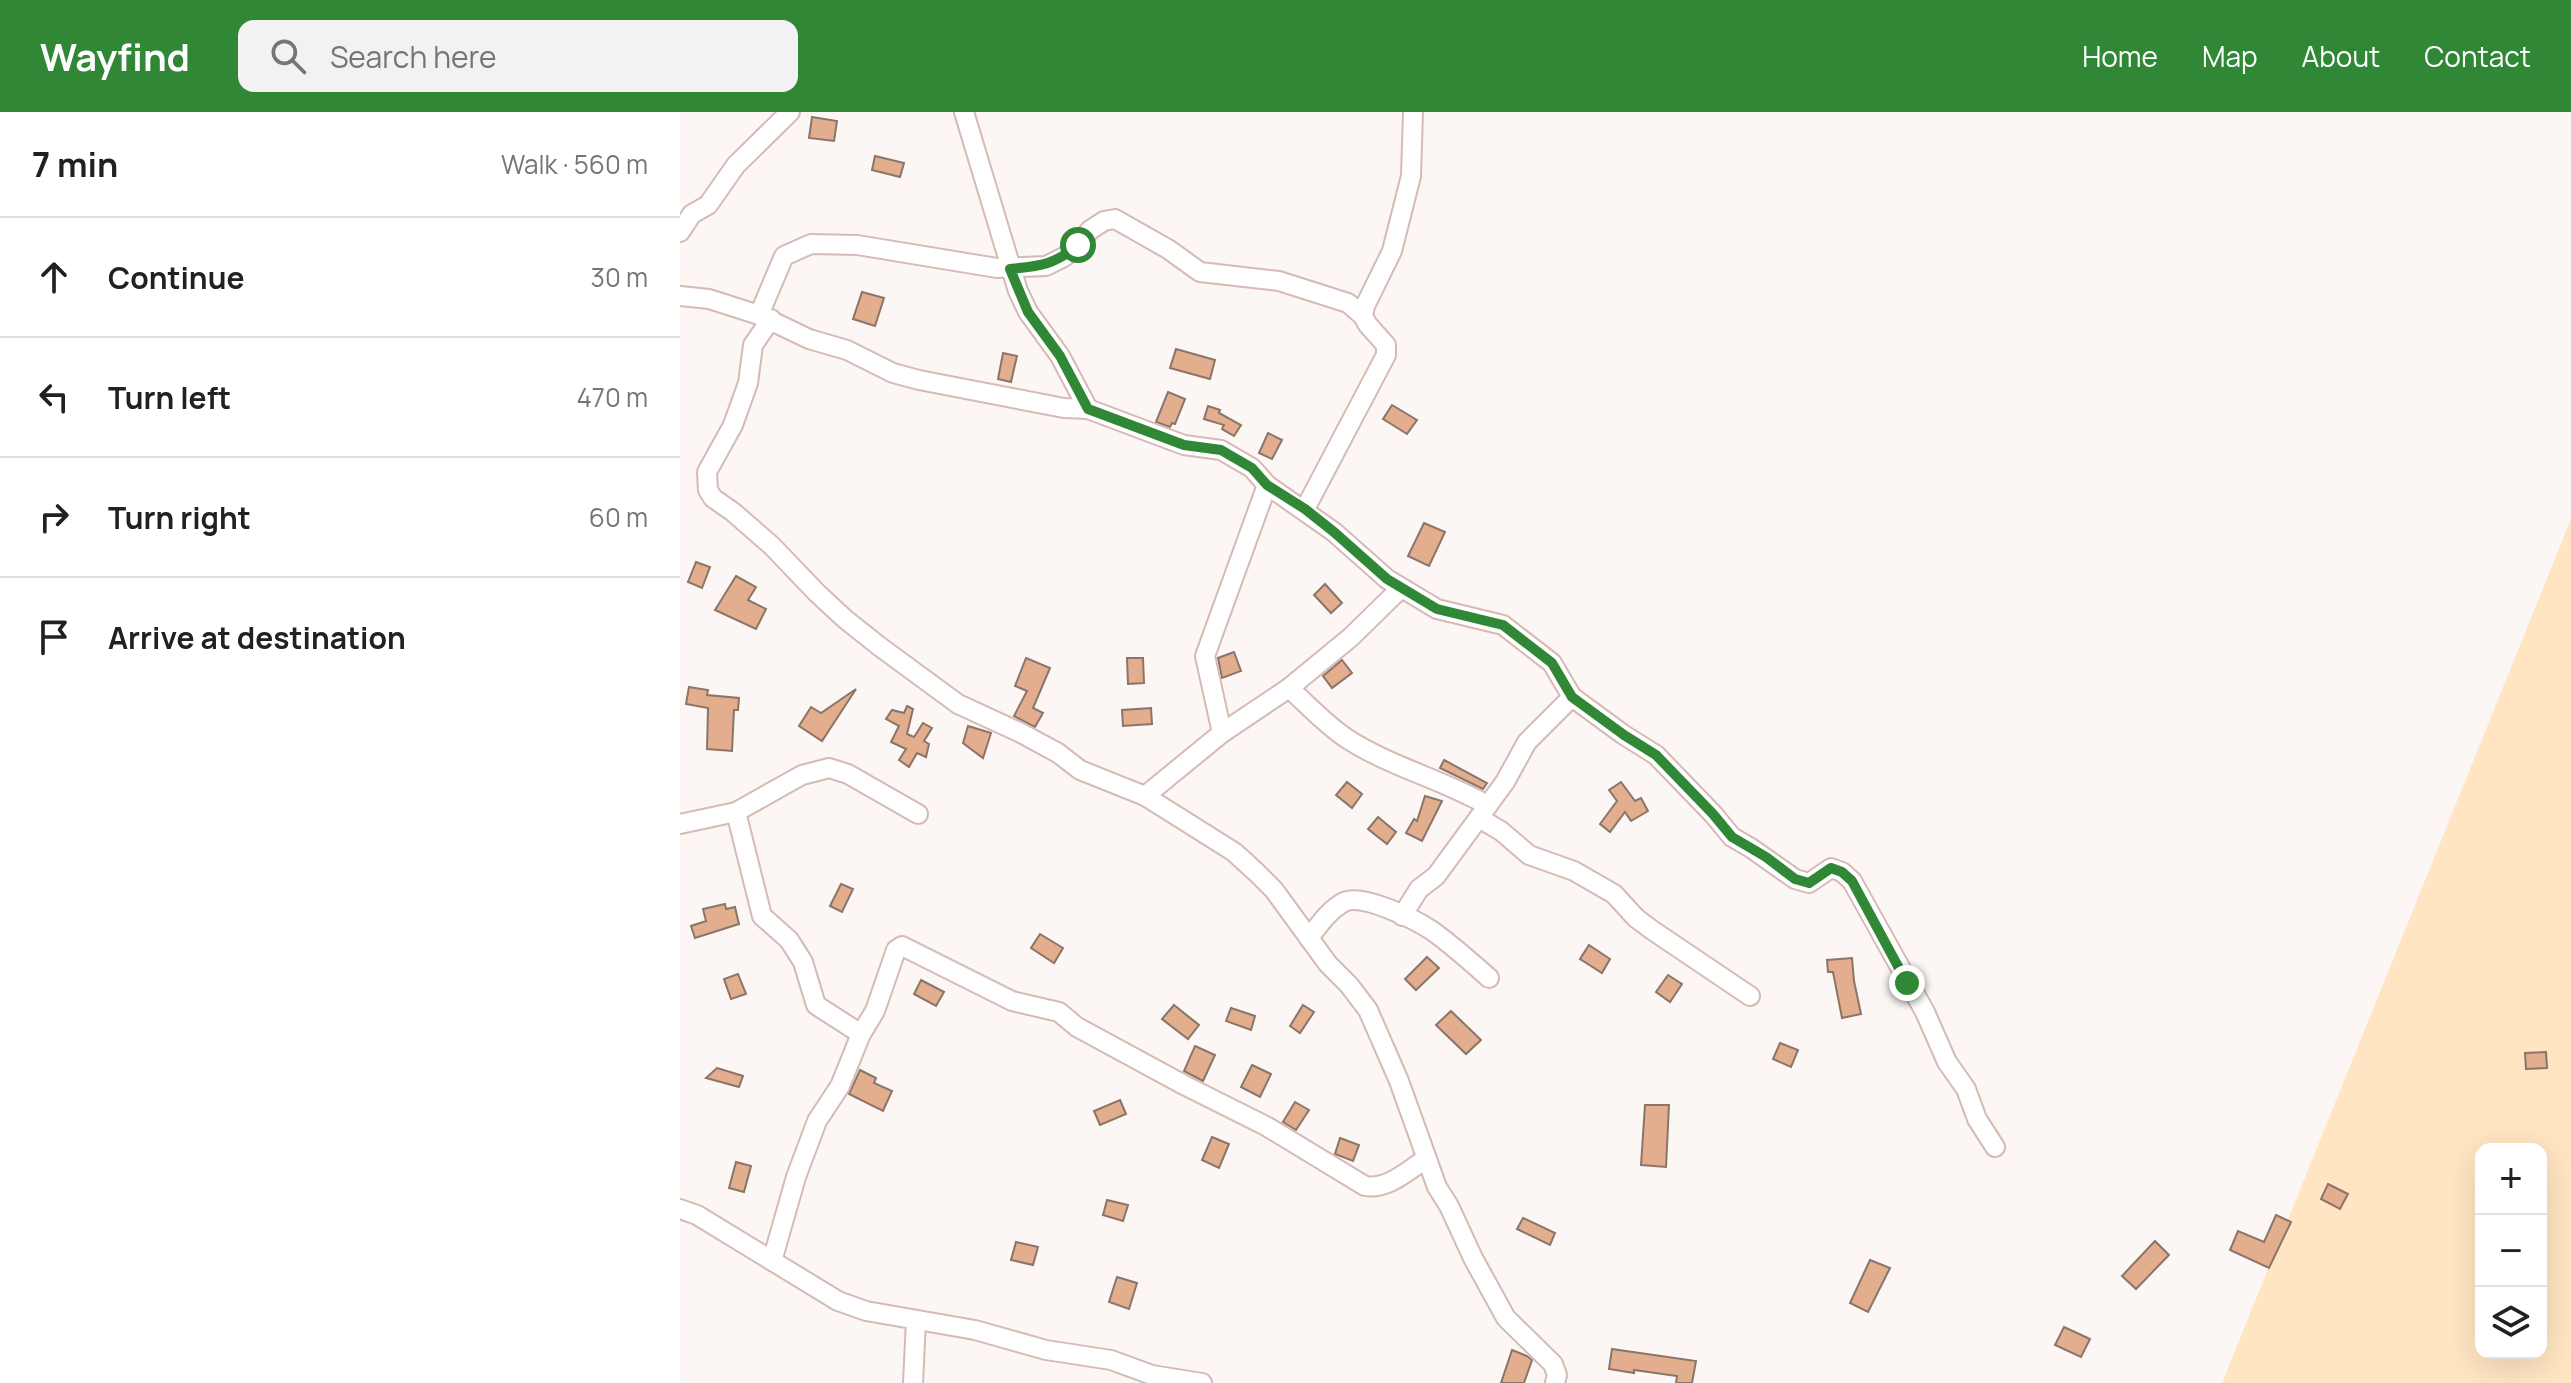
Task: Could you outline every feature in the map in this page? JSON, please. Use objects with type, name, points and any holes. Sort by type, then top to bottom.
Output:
[{"type":"street","points":[[680,232],[692,214],[708,205],[736,165],[790,112]]},
{"type":"street","points":[[964,112],[1010,269],[1028,312],[1060,356],[1088,409]]},
{"type":"street","points":[[1363,316],[1392,251],[1411,176],[1413,112]]},
{"type":"street","points":[[1305,509],[1386,355],[1386,345],[1363,316],[1348,303],[1279,281],[1200,272],[1168,249],[1115,219],[1104,221],[1090,230],[1064,257],[1046,266],[1010,269],[857,245],[811,244],[784,256],[753,345],[748,383],[733,425],[707,472],[708,490],[713,498],[772,546],[845,619],[948,697],[1045,746],[1080,770],[1145,796],[1234,852],[1274,890],[1368,1010],[1399,1081],[1437,1187],[1506,1318],[1553,1364],[1557,1375],[1555,1383]]},
{"type":"street","points":[[680,296],[709,299],[765,317],[809,339],[847,350],[893,373],[1064,408],[1088,409],[1184,445],[1221,450],[1252,468],[1267,485],[1305,509],[1401,588],[1437,609],[1503,625],[1552,663],[1572,697],[1656,755],[1732,837],[1759,852],[1795,879],[1809,883],[1831,868],[1852,881],[1925,1012],[1947,1062],[1966,1089],[1977,1119],[1995,1147]]},
{"type":"street","points":[[1222,733],[1205,656],[1267,485]]},
{"type":"street","points":[[1145,796],[1222,733],[1289,688],[1351,637],[1401,588]]},
{"type":"street","points":[[1289,688],[1346,738],[1420,776],[1466,793],[1501,831],[1529,855],[1574,871],[1614,894],[1636,918],[1750,996]]},
{"type":"street","points":[[1402,916],[1419,889],[1436,876],[1505,782],[1527,742],[1572,697]]},
{"type":"street","points":[[680,824],[736,812],[802,775],[829,768],[848,774],[918,814]]},
{"type":"street","points":[[736,812],[762,916],[789,940],[803,962],[816,1005],[861,1034]]},
{"type":"street","points":[[1309,938],[1326,916],[1345,902],[1373,902],[1428,928],[1489,978]]},
{"type":"street","points":[[772,1261],[796,1177],[817,1121],[840,1086],[861,1034],[875,1011],[896,950],[902,946],[1012,1001],[1059,1012],[1077,1027],[1266,1126],[1365,1186],[1388,1184],[1426,1159]]},
{"type":"street","points":[[680,1209],[697,1215],[838,1301],[866,1311],[975,1330],[1046,1350],[1111,1360],[1152,1375],[1202,1383]]},
{"type":"street","points":[[913,1383],[916,1321]]},
{"type":"shaded area","points":[[2571,519],[2571,1383],[2222,1383]]},
{"type":"building","points":[[812,117],[837,121],[834,141],[809,138]]},
{"type":"building","points":[[875,156],[904,163],[900,177],[872,170]]},
{"type":"building","points":[[862,292],[884,298],[875,326],[853,319]]},
{"type":"building","points":[[1176,349],[1215,360],[1210,379],[1170,368]]},
{"type":"building","points":[[1003,353],[1017,356],[1011,382],[998,379]]},
{"type":"building","points":[[1168,392],[1185,399],[1175,424],[1172,423],[1170,427],[1156,422]]},
{"type":"building","points":[[1392,405],[1417,420],[1407,434],[1383,419]]},
{"type":"building","points":[[1208,406],[1220,410],[1219,413],[1241,425],[1234,436],[1222,429],[1224,425],[1204,419]]},
{"type":"building","points":[[1268,433],[1282,440],[1272,459],[1259,453]]},
{"type":"building","points":[[1424,523],[1445,532],[1429,566],[1408,556]]},
{"type":"building","points":[[696,562],[710,567],[702,588],[688,582]]},
{"type":"building","points":[[736,576],[756,587],[748,600],[766,609],[756,629],[715,610]]},
{"type":"building","points":[[1325,584],[1342,603],[1331,613],[1314,595]]},
{"type":"building","points":[[1234,652],[1241,671],[1222,678],[1218,658]]},
{"type":"building","points":[[1026,658],[1050,668],[1033,708],[1043,713],[1035,727],[1014,716],[1027,691],[1015,686]]},
{"type":"building","points":[[1127,658],[1143,658],[1144,683],[1128,684]]},
{"type":"building","points":[[1342,660],[1352,673],[1332,688],[1323,676]]},
{"type":"building","points":[[689,687],[708,690],[707,695],[739,698],[738,710],[734,710],[732,751],[707,749],[708,708],[686,704]]},
{"type":"building","points":[[856,689],[822,741],[799,726],[811,707],[821,713]]},
{"type":"building","points":[[907,706],[913,709],[907,734],[914,737],[923,723],[932,728],[924,741],[929,744],[926,757],[917,753],[909,767],[899,760],[906,749],[891,742],[899,726],[886,719],[892,710],[904,713]]},
{"type":"building","points":[[1151,708],[1152,724],[1123,726],[1122,710]]},
{"type":"building","points":[[968,726],[991,733],[983,758],[963,743]]},
{"type":"building","points":[[1444,760],[1487,783],[1483,789],[1440,768]]},
{"type":"building","points":[[1347,782],[1362,794],[1352,808],[1336,795]]},
{"type":"building","points":[[1621,782],[1635,801],[1641,798],[1648,811],[1631,821],[1625,812],[1610,832],[1600,824],[1617,801],[1609,790]]},
{"type":"building","points":[[1425,796],[1442,801],[1422,841],[1406,833],[1414,819],[1417,821]]},
{"type":"building","points":[[1378,817],[1396,832],[1387,844],[1368,829]]},
{"type":"building","points":[[841,884],[853,889],[842,912],[830,906]]},
{"type":"building","points":[[725,904],[726,909],[735,907],[739,924],[695,938],[691,926],[706,921],[703,909]]},
{"type":"building","points":[[1040,934],[1063,948],[1054,963],[1031,948]]},
{"type":"building","points":[[1589,945],[1610,959],[1602,973],[1580,959]]},
{"type":"building","points":[[1427,957],[1439,968],[1416,990],[1405,979]]},
{"type":"building","points":[[1852,958],[1861,1014],[1842,1018],[1833,972],[1828,972],[1827,960]]},
{"type":"building","points":[[738,974],[746,994],[731,999],[724,979]]},
{"type":"building","points":[[1668,975],[1682,984],[1670,1002],[1656,992]]},
{"type":"building","points":[[921,980],[944,992],[936,1006],[914,994]]},
{"type":"building","points":[[1174,1005],[1199,1025],[1188,1039],[1162,1019]]},
{"type":"building","points":[[1303,1005],[1314,1012],[1300,1033],[1290,1026]]},
{"type":"building","points":[[1231,1008],[1255,1016],[1251,1030],[1226,1021]]},
{"type":"building","points":[[1451,1011],[1481,1040],[1466,1054],[1436,1025]]},
{"type":"building","points":[[1780,1043],[1798,1050],[1791,1067],[1773,1059]]},
{"type":"building","points":[[1195,1046],[1215,1055],[1203,1081],[1184,1071]]},
{"type":"building","points":[[2546,1052],[2547,1068],[2526,1069],[2525,1053]]},
{"type":"building","points":[[1252,1065],[1271,1074],[1260,1097],[1241,1087]]},
{"type":"building","points":[[717,1068],[743,1076],[739,1087],[706,1078]]},
{"type":"building","points":[[860,1070],[876,1078],[874,1083],[892,1091],[883,1111],[849,1094]]},
{"type":"building","points":[[1120,1100],[1126,1114],[1100,1125],[1094,1111]]},
{"type":"building","points":[[1295,1102],[1309,1110],[1296,1130],[1283,1122]]},
{"type":"building","points":[[1645,1105],[1669,1105],[1666,1167],[1641,1165]]},
{"type":"building","points":[[1212,1137],[1229,1144],[1219,1168],[1202,1160]]},
{"type":"building","points":[[1340,1138],[1359,1145],[1353,1161],[1335,1154]]},
{"type":"building","points":[[736,1162],[751,1166],[744,1192],[729,1188]]},
{"type":"building","points":[[2328,1184],[2348,1194],[2340,1209],[2321,1199]]},
{"type":"building","points":[[1107,1200],[1128,1205],[1123,1221],[1103,1215]]},
{"type":"building","points":[[2276,1215],[2291,1222],[2269,1268],[2230,1250],[2238,1231],[2264,1242]]},
{"type":"building","points":[[1523,1218],[1555,1233],[1550,1245],[1517,1229]]},
{"type":"building","points":[[2155,1241],[2169,1255],[2136,1289],[2122,1276]]},
{"type":"building","points":[[1016,1242],[1038,1247],[1033,1265],[1011,1260]]},
{"type":"building","points":[[1870,1260],[1890,1268],[1868,1312],[1850,1303]]},
{"type":"building","points":[[1117,1277],[1137,1283],[1129,1309],[1109,1302]]},
{"type":"building","points":[[2064,1327],[2090,1339],[2081,1357],[2055,1345]]},
{"type":"building","points":[[1612,1349],[1696,1361],[1692,1383],[1676,1383],[1677,1376],[1609,1369]]},
{"type":"building","points":[[1512,1350],[1532,1360],[1524,1383],[1501,1383]]},
{"type":"route","points":[[1078,245],[1046,266],[1010,269],[1028,312],[1060,356],[1088,409],[1184,445],[1221,450],[1252,468],[1267,485],[1305,509],[1387,579],[1437,609],[1503,625],[1552,663],[1572,697],[1656,755],[1732,837],[1795,879],[1809,883],[1831,868],[1842,872],[1852,881],[1907,983]]}]
